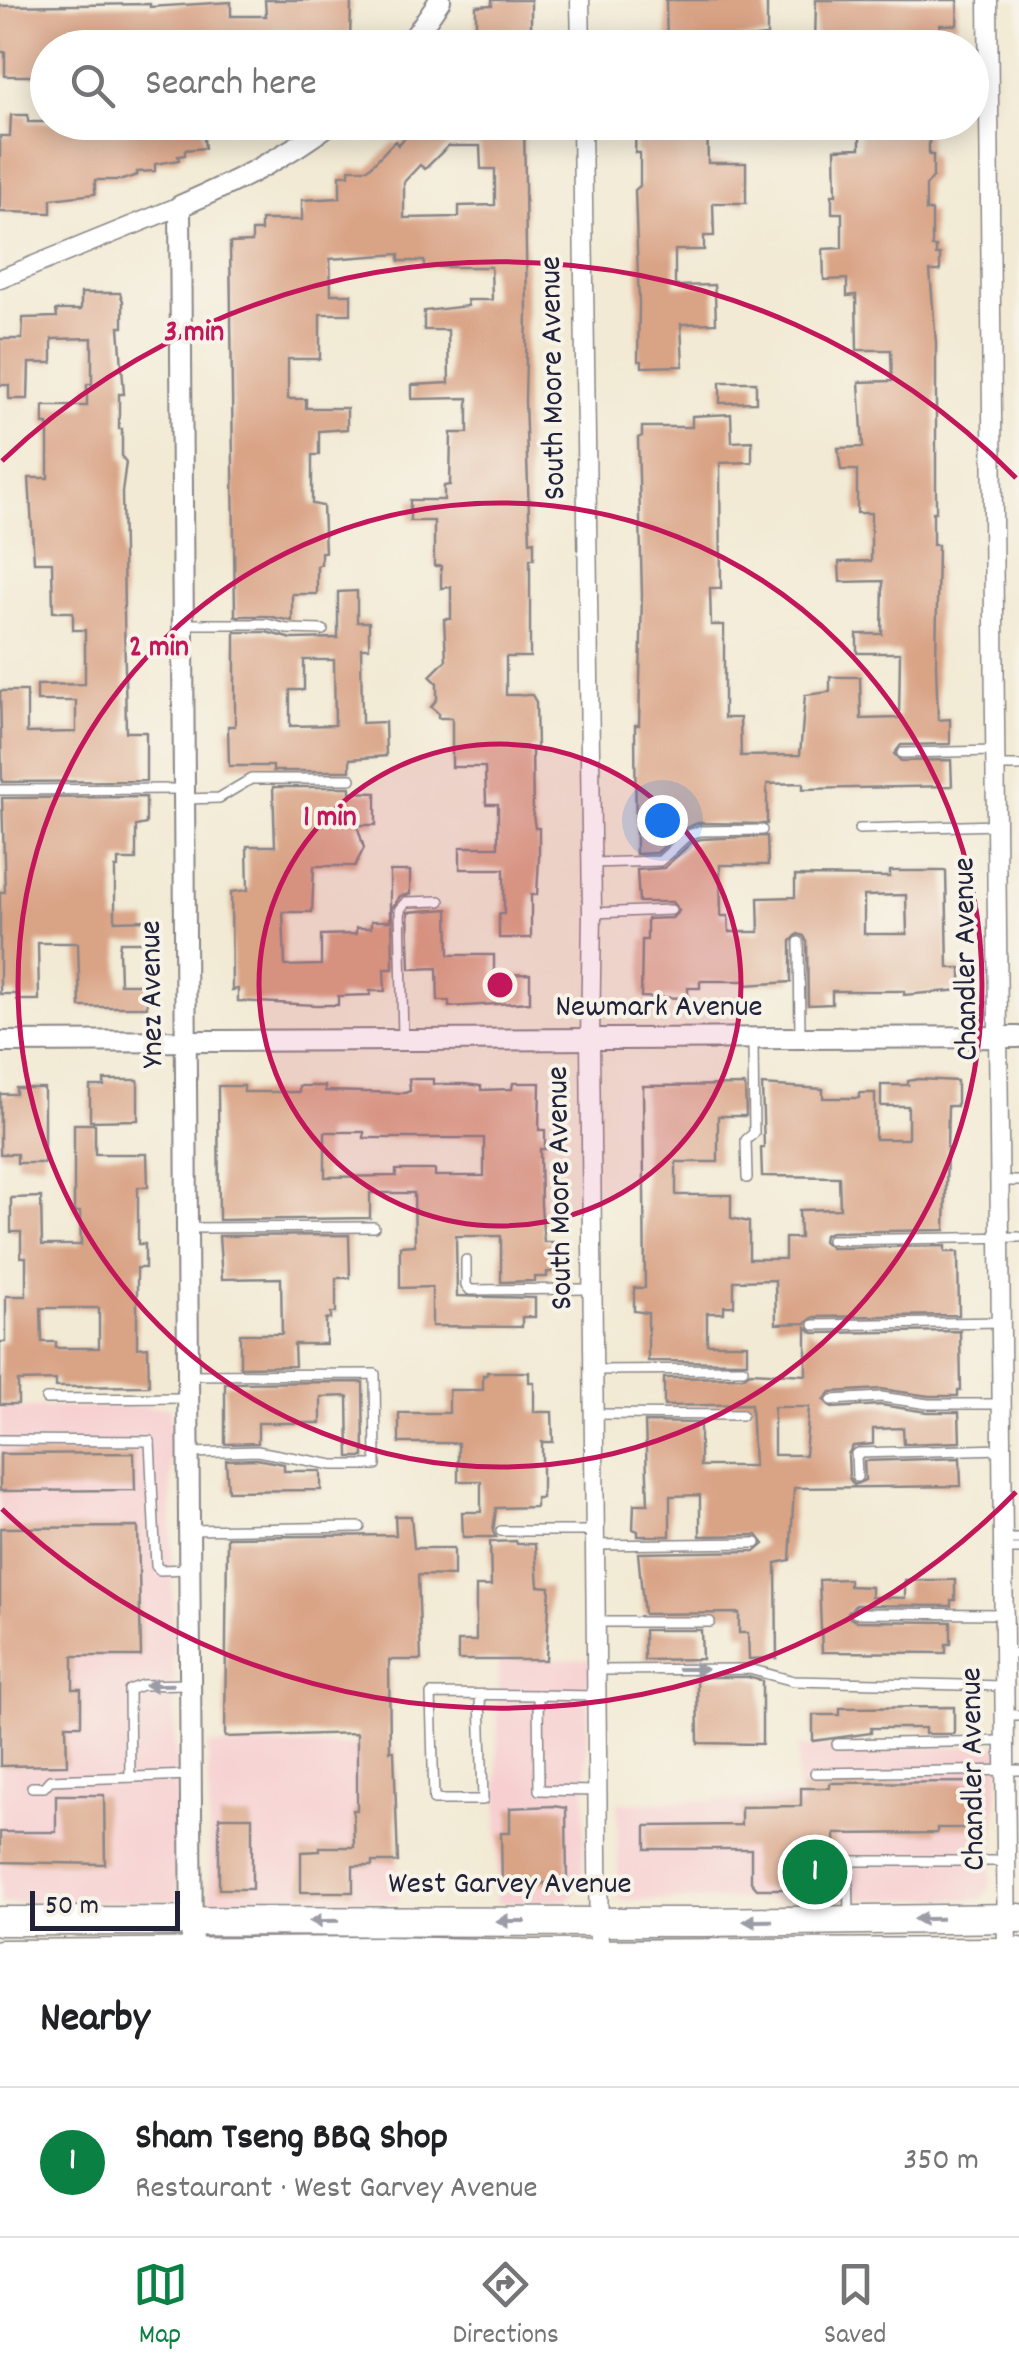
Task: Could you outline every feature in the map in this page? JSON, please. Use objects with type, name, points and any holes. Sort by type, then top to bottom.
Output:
[{"type":"main road","name":"West Garvey Avenue","points":[[0,1922],[1013,1918]]},
{"type":"main road","points":[[424,1921],[424,1952]]},
{"type":"main road","name":"West Garvey Avenue","points":[[0,1954],[1011,1954]]},
{"type":"street","points":[[419,30],[440,0]]},
{"type":"street","points":[[580,0],[580,30]]},
{"type":"street","name":"Chandler Avenue","points":[[988,0],[988,30]]},
{"type":"street","name":"Chandler Avenue","points":[[989,95],[997,825],[1009,1037],[1010,1237],[1002,1322],[1011,1361],[1002,1404],[1002,1449],[1011,1482],[1011,1544],[1003,1614],[1011,1654],[1004,1686],[1012,1770],[1006,1861],[1013,1918],[1011,1954]]},
{"type":"street","points":[[0,279],[241,179],[307,140]]},
{"type":"street","name":"South Moore Avenue","points":[[582,140],[592,863],[590,1039],[599,1954]]},
{"type":"street","name":"Ynez Avenue","points":[[180,206],[192,1954]]},
{"type":"street","name":"Newmark Avenue","points":[[0,1042],[1009,1037]]},
{"type":"lane","points":[[181,624],[266,624],[323,630]]},
{"type":"lane","points":[[902,753],[996,759],[1019,766]]},
{"type":"lane","points":[[0,790],[219,798],[251,778],[352,779]]},
{"type":"lane","points":[[859,829],[997,825]]},
{"type":"lane","points":[[592,863],[660,861],[688,835],[700,831],[762,830]]},
{"type":"lane","points":[[403,1040],[400,910],[406,902],[440,902]]},
{"type":"lane","points":[[592,914],[672,910]]},
{"type":"lane","points":[[799,942],[800,1038]]},
{"type":"lane","points":[[747,1178],[746,1140],[754,1133],[753,1038]]},
{"type":"lane","points":[[186,1228],[374,1227]]},
{"type":"lane","points":[[831,1240],[1010,1237]]},
{"type":"lane","points":[[466,1260],[466,1285],[470,1290],[594,1289]]},
{"type":"lane","points":[[814,1326],[1002,1322]]},
{"type":"lane","points":[[594,1370],[743,1369]]},
{"type":"lane","points":[[187,1374],[375,1374],[376,1465],[332,1466],[257,1451],[188,1453]]},
{"type":"lane","points":[[832,1400],[882,1397],[928,1404],[1002,1404]]},
{"type":"lane","points":[[46,1398],[187,1398]]},
{"type":"lane","points":[[594,1414],[742,1414]]},
{"type":"lane","points":[[0,1440],[150,1441],[156,1566],[160,1570],[189,1568]]},
{"type":"lane","points":[[857,1478],[859,1453],[1002,1449]]},
{"type":"lane","points":[[189,1530],[360,1527]]},
{"type":"lane","points":[[501,1531],[756,1543]]},
{"type":"lane","points":[[856,1613],[1003,1614]]},
{"type":"lane","points":[[594,1622],[710,1622]]},
{"type":"lane","points":[[595,1670],[749,1668],[794,1681],[1004,1686]]},
{"type":"lane","points":[[130,1778],[129,1690],[142,1684],[189,1684]]},
{"type":"lane","points":[[480,1694],[483,1800],[434,1800],[431,1694],[480,1694],[595,1696]]},
{"type":"lane","points":[[538,1695],[538,1790],[596,1792]]},
{"type":"lane","points":[[836,1744],[1010,1725]]},
{"type":"lane","points":[[815,1773],[1012,1770]]},
{"type":"lane","points":[[32,1788],[44,1787],[50,1780],[191,1776]]},
{"type":"lane","points":[[850,1920],[848,1861],[1006,1861]]},
{"type":"lane","points":[[810,1921],[810,1954]]},
{"type":"shaded area","points":[[170,1407],[177,1901],[0,1903],[0,1408]]},
{"type":"shaded area","points":[[590,1659],[582,1885],[567,1900],[497,1903],[498,1661]]},
{"type":"shaded area","points":[[208,1745],[395,1746],[398,1901],[210,1901]]},
{"type":"shaded area","points":[[1001,1746],[990,1887],[982,1899],[618,1900],[618,1803],[797,1798],[798,1747]]},
{"type":"building","points":[[265,0],[351,0],[350,30],[30,30],[30,76],[5,76],[5,52],[0,52],[0,6],[150,7],[231,2],[231,16],[266,16]]},
{"type":"building","points":[[492,0],[531,0],[531,30],[476,30],[476,6],[492,5]]},
{"type":"building","points":[[666,0],[767,0],[767,30],[667,30]]},
{"type":"building","points":[[816,0],[958,0],[957,25],[940,25],[940,30],[815,30]]},
{"type":"building","points":[[11,115],[28,115],[30,140],[204,140],[205,148],[185,150],[179,160],[155,164],[155,171],[137,172],[122,180],[95,180],[95,194],[51,199],[51,213],[0,212],[0,136],[10,136]]},
{"type":"building","points":[[403,140],[524,140],[525,401],[530,542],[534,541],[534,559],[530,559],[530,657],[506,657],[506,695],[532,695],[536,702],[533,815],[535,828],[539,828],[539,858],[537,895],[531,895],[531,938],[499,938],[499,914],[504,914],[504,869],[460,869],[460,847],[498,847],[498,804],[486,804],[485,767],[452,767],[452,718],[438,718],[431,707],[437,699],[437,683],[430,676],[446,660],[444,619],[451,619],[451,587],[441,588],[441,566],[434,566],[434,521],[410,521],[410,500],[444,500],[444,486],[450,485],[451,433],[468,433],[468,398],[412,399],[412,385],[449,383],[448,330],[424,330],[424,311],[468,306],[467,300],[492,300],[491,267],[424,267],[424,261],[399,261],[399,254],[330,259],[331,294],[351,294],[351,314],[320,314],[320,359],[288,359],[288,399],[306,399],[306,408],[347,408],[347,429],[319,431],[319,455],[312,455],[312,504],[323,506],[325,552],[321,552],[321,564],[317,566],[317,594],[292,594],[292,621],[235,616],[230,243],[252,242],[252,231],[261,231],[261,220],[302,220],[302,200],[340,198],[340,175],[349,175],[349,169],[368,169],[395,141],[398,145]],"holes":[[[448,146],[480,146],[481,169],[495,169],[495,205],[459,206],[459,217],[404,218],[404,182],[420,165],[425,169]]]},
{"type":"building","points":[[635,140],[707,140],[708,163],[746,163],[746,203],[713,203],[714,236],[704,236],[704,250],[675,250],[675,286],[714,285],[715,294],[716,323],[681,324],[683,366],[642,367],[642,361],[638,361],[635,190],[640,186],[640,153],[635,153]]},
{"type":"building","points":[[860,140],[929,140],[929,155],[933,155],[933,177],[926,186],[926,211],[932,211],[932,247],[940,255],[940,271],[930,271],[936,343],[936,666],[938,720],[950,719],[950,744],[901,745],[894,754],[901,761],[951,760],[952,786],[803,789],[803,783],[767,784],[767,824],[698,823],[683,829],[657,853],[636,854],[635,725],[639,725],[642,595],[638,438],[642,436],[642,427],[692,427],[692,416],[731,414],[732,442],[752,441],[752,462],[720,463],[721,588],[710,588],[711,625],[724,625],[724,718],[740,718],[741,756],[800,755],[805,695],[830,692],[830,677],[860,677],[861,719],[899,718],[900,653],[857,653],[857,634],[882,634],[883,581],[840,582],[839,562],[871,561],[871,513],[857,513],[857,470],[841,470],[838,448],[863,447],[859,382],[892,381],[891,350],[857,350],[856,295],[847,296],[847,279],[824,280],[823,249],[842,248],[842,213],[832,213],[832,195],[836,195],[835,149],[860,148]]},
{"type":"building","points":[[81,293],[120,293],[123,301],[123,327],[119,327],[124,394],[119,394],[119,429],[126,462],[122,492],[126,732],[146,732],[146,781],[2,782],[0,691],[27,691],[27,733],[76,732],[76,701],[37,701],[37,685],[85,684],[85,630],[73,630],[73,612],[53,612],[52,562],[34,562],[29,478],[48,478],[48,424],[43,424],[43,406],[87,406],[87,384],[92,384],[92,338],[52,339],[52,363],[29,363],[28,399],[9,399],[9,385],[0,385],[0,339],[22,339],[23,318],[57,317],[56,310],[81,310]]},
{"type":"building","points":[[720,382],[756,382],[756,402],[720,403]]},
{"type":"building","points":[[357,591],[357,622],[369,622],[369,648],[361,648],[362,723],[385,722],[386,756],[350,759],[350,771],[273,771],[273,766],[229,766],[228,726],[235,726],[235,632],[266,632],[292,639],[338,638],[338,592]],"holes":[[[304,660],[334,660],[335,725],[290,726],[290,690],[304,690]]]},
{"type":"building","points":[[273,787],[350,787],[350,792],[376,793],[376,825],[357,825],[364,848],[355,866],[314,866],[312,912],[283,912],[285,966],[321,965],[321,935],[356,934],[356,928],[371,928],[371,921],[390,921],[390,871],[410,871],[410,894],[400,896],[392,908],[393,969],[384,969],[385,991],[338,996],[338,1005],[238,1001],[238,989],[232,990],[231,892],[248,890],[247,846],[275,846]]},
{"type":"building","points":[[146,797],[146,824],[136,826],[136,860],[118,860],[115,868],[115,921],[147,920],[148,942],[120,942],[119,950],[120,984],[147,984],[147,1007],[80,1007],[78,943],[38,943],[39,1000],[17,1000],[17,994],[0,994],[0,892],[5,892],[2,798]]},
{"type":"building","points":[[767,836],[768,865],[720,865],[721,916],[728,916],[729,932],[759,932],[758,898],[795,897],[795,876],[890,877],[890,871],[946,871],[948,968],[961,968],[961,990],[904,995],[904,991],[832,991],[832,1004],[808,1005],[807,942],[798,934],[791,941],[791,982],[746,985],[746,981],[700,981],[700,988],[688,988],[688,998],[641,997],[642,940],[647,940],[647,919],[672,918],[679,911],[672,902],[639,902],[637,870],[664,868],[692,842]],"holes":[[[906,895],[907,934],[864,934],[864,896]]]},
{"type":"building","points":[[448,909],[449,955],[494,955],[494,975],[530,974],[530,1002],[449,1007],[449,1001],[438,1001],[437,968],[410,969],[408,912]]},
{"type":"building","points":[[409,1079],[481,1086],[481,1090],[512,1089],[513,1083],[540,1083],[539,1130],[545,1130],[545,1149],[540,1149],[541,1205],[544,1242],[553,1242],[553,1272],[547,1272],[547,1277],[535,1277],[535,1281],[501,1282],[501,1236],[456,1236],[457,1296],[535,1298],[535,1317],[522,1317],[522,1327],[432,1326],[432,1287],[400,1288],[400,1246],[415,1245],[414,1193],[370,1193],[370,1218],[219,1220],[218,1086],[244,1086],[244,1092],[299,1092],[299,1086],[325,1086],[325,1091],[410,1091]],"holes":[[[325,1132],[364,1132],[364,1138],[484,1138],[484,1176],[435,1176],[435,1170],[396,1170],[396,1176],[325,1177]]]},
{"type":"building","points":[[104,1080],[138,1080],[138,1120],[90,1121],[90,1086],[104,1086]]},
{"type":"building","points":[[908,1081],[957,1081],[957,1106],[948,1106],[945,1230],[831,1232],[824,1235],[823,1241],[831,1248],[945,1246],[945,1252],[958,1252],[959,1315],[814,1317],[806,1323],[776,1324],[775,1280],[734,1281],[734,1306],[724,1306],[724,1313],[707,1313],[707,1344],[747,1344],[747,1362],[648,1361],[648,1313],[634,1311],[634,1288],[645,1288],[643,1086],[745,1085],[746,1116],[718,1116],[718,1162],[676,1162],[676,1195],[731,1195],[731,1218],[749,1222],[749,1259],[785,1259],[785,1238],[800,1238],[799,1210],[840,1209],[839,1177],[762,1176],[762,1085],[823,1089],[823,1098],[859,1098],[859,1093],[875,1093],[875,1139],[908,1139],[908,1106],[881,1106],[881,1085],[908,1085]]},
{"type":"building","points":[[16,1088],[44,1088],[44,1163],[17,1163],[17,1154],[0,1154],[0,1094],[16,1094]]},
{"type":"building","points":[[74,1124],[95,1124],[95,1154],[147,1154],[148,1187],[138,1187],[138,1244],[145,1244],[145,1268],[137,1268],[137,1348],[148,1347],[149,1386],[56,1387],[56,1380],[18,1381],[18,1404],[0,1404],[0,1342],[6,1342],[6,1296],[26,1296],[26,1257],[21,1257],[21,1232],[11,1232],[11,1198],[41,1197],[42,1245],[81,1245],[80,1212],[74,1212]],"holes":[[[41,1308],[99,1308],[99,1348],[56,1348],[56,1342],[42,1342]]]},
{"type":"building","points":[[349,1235],[350,1278],[336,1278],[336,1313],[326,1319],[326,1344],[294,1344],[295,1366],[240,1367],[240,1334],[282,1334],[281,1278],[222,1279],[219,1236]]},
{"type":"building","points":[[806,1327],[814,1333],[960,1331],[958,1396],[881,1389],[831,1392],[824,1400],[832,1408],[881,1405],[959,1412],[960,1442],[904,1444],[903,1428],[873,1429],[873,1444],[853,1446],[848,1454],[849,1478],[854,1485],[865,1480],[864,1461],[960,1458],[961,1486],[794,1488],[790,1560],[776,1563],[777,1658],[749,1659],[748,1633],[739,1633],[739,1613],[644,1614],[638,1553],[756,1551],[764,1544],[757,1535],[700,1536],[700,1495],[670,1496],[670,1536],[638,1536],[633,1529],[634,1504],[648,1504],[645,1422],[700,1423],[700,1466],[754,1466],[751,1404],[664,1406],[664,1378],[743,1377],[750,1372],[806,1375]],"holes":[[[774,1407],[809,1407],[805,1455],[774,1455]]]},
{"type":"building","points":[[529,1372],[529,1382],[534,1382],[534,1412],[552,1412],[553,1442],[542,1442],[542,1498],[536,1498],[536,1507],[496,1508],[496,1537],[463,1537],[462,1512],[481,1512],[481,1481],[458,1481],[458,1443],[399,1443],[399,1413],[449,1413],[449,1390],[483,1390],[483,1375]]},
{"type":"building","points":[[363,1382],[364,1457],[349,1457],[348,1396],[321,1397],[321,1423],[258,1423],[258,1443],[225,1444],[225,1383]]},
{"type":"building","points":[[134,1453],[135,1490],[0,1491],[0,1454]]},
{"type":"building","points":[[256,1459],[284,1464],[284,1471],[321,1471],[321,1490],[228,1491],[226,1460]]},
{"type":"building","points":[[395,1516],[411,1516],[414,1548],[454,1548],[454,1576],[418,1575],[421,1660],[389,1660],[390,1751],[394,1751],[398,1862],[353,1866],[353,1892],[301,1892],[301,1852],[320,1851],[320,1847],[354,1847],[357,1733],[225,1737],[227,1537],[396,1535]]},
{"type":"building","points":[[138,1527],[141,1656],[73,1656],[73,1689],[81,1689],[81,1725],[66,1725],[67,1765],[0,1766],[0,1528]]},
{"type":"building","points":[[490,1542],[535,1544],[538,1586],[550,1587],[546,1660],[458,1660],[458,1641],[476,1641],[476,1586],[491,1586]]},
{"type":"building","points":[[849,1579],[849,1586],[871,1587],[871,1597],[905,1598],[905,1580],[955,1580],[955,1600],[951,1600],[951,1606],[856,1605],[848,1612],[856,1621],[951,1622],[951,1644],[946,1644],[946,1653],[822,1652],[819,1580]]},
{"type":"building","points":[[644,1630],[701,1630],[702,1659],[644,1660]]},
{"type":"building","points":[[697,1677],[748,1677],[762,1681],[762,1744],[698,1743]]},
{"type":"building","points":[[954,1707],[954,1734],[925,1734],[925,1728],[871,1728],[871,1733],[813,1741],[813,1715],[840,1715],[840,1708]]},
{"type":"building","points":[[973,1782],[973,1828],[937,1828],[937,1833],[835,1834],[836,1884],[826,1889],[757,1889],[751,1882],[751,1849],[646,1849],[646,1826],[741,1825],[741,1807],[801,1806],[801,1788],[830,1788],[830,1783]]},
{"type":"building","points":[[56,1795],[104,1795],[105,1864],[0,1862],[0,1832],[56,1832]]},
{"type":"building","points":[[510,1808],[566,1808],[567,1883],[502,1884],[501,1833],[510,1833]]},
{"type":"building","points":[[219,1817],[252,1817],[252,1889],[219,1889]]},
{"type":"place","name":"Sham Tseng BBQ Shop","points":[[815,1872]]}]
